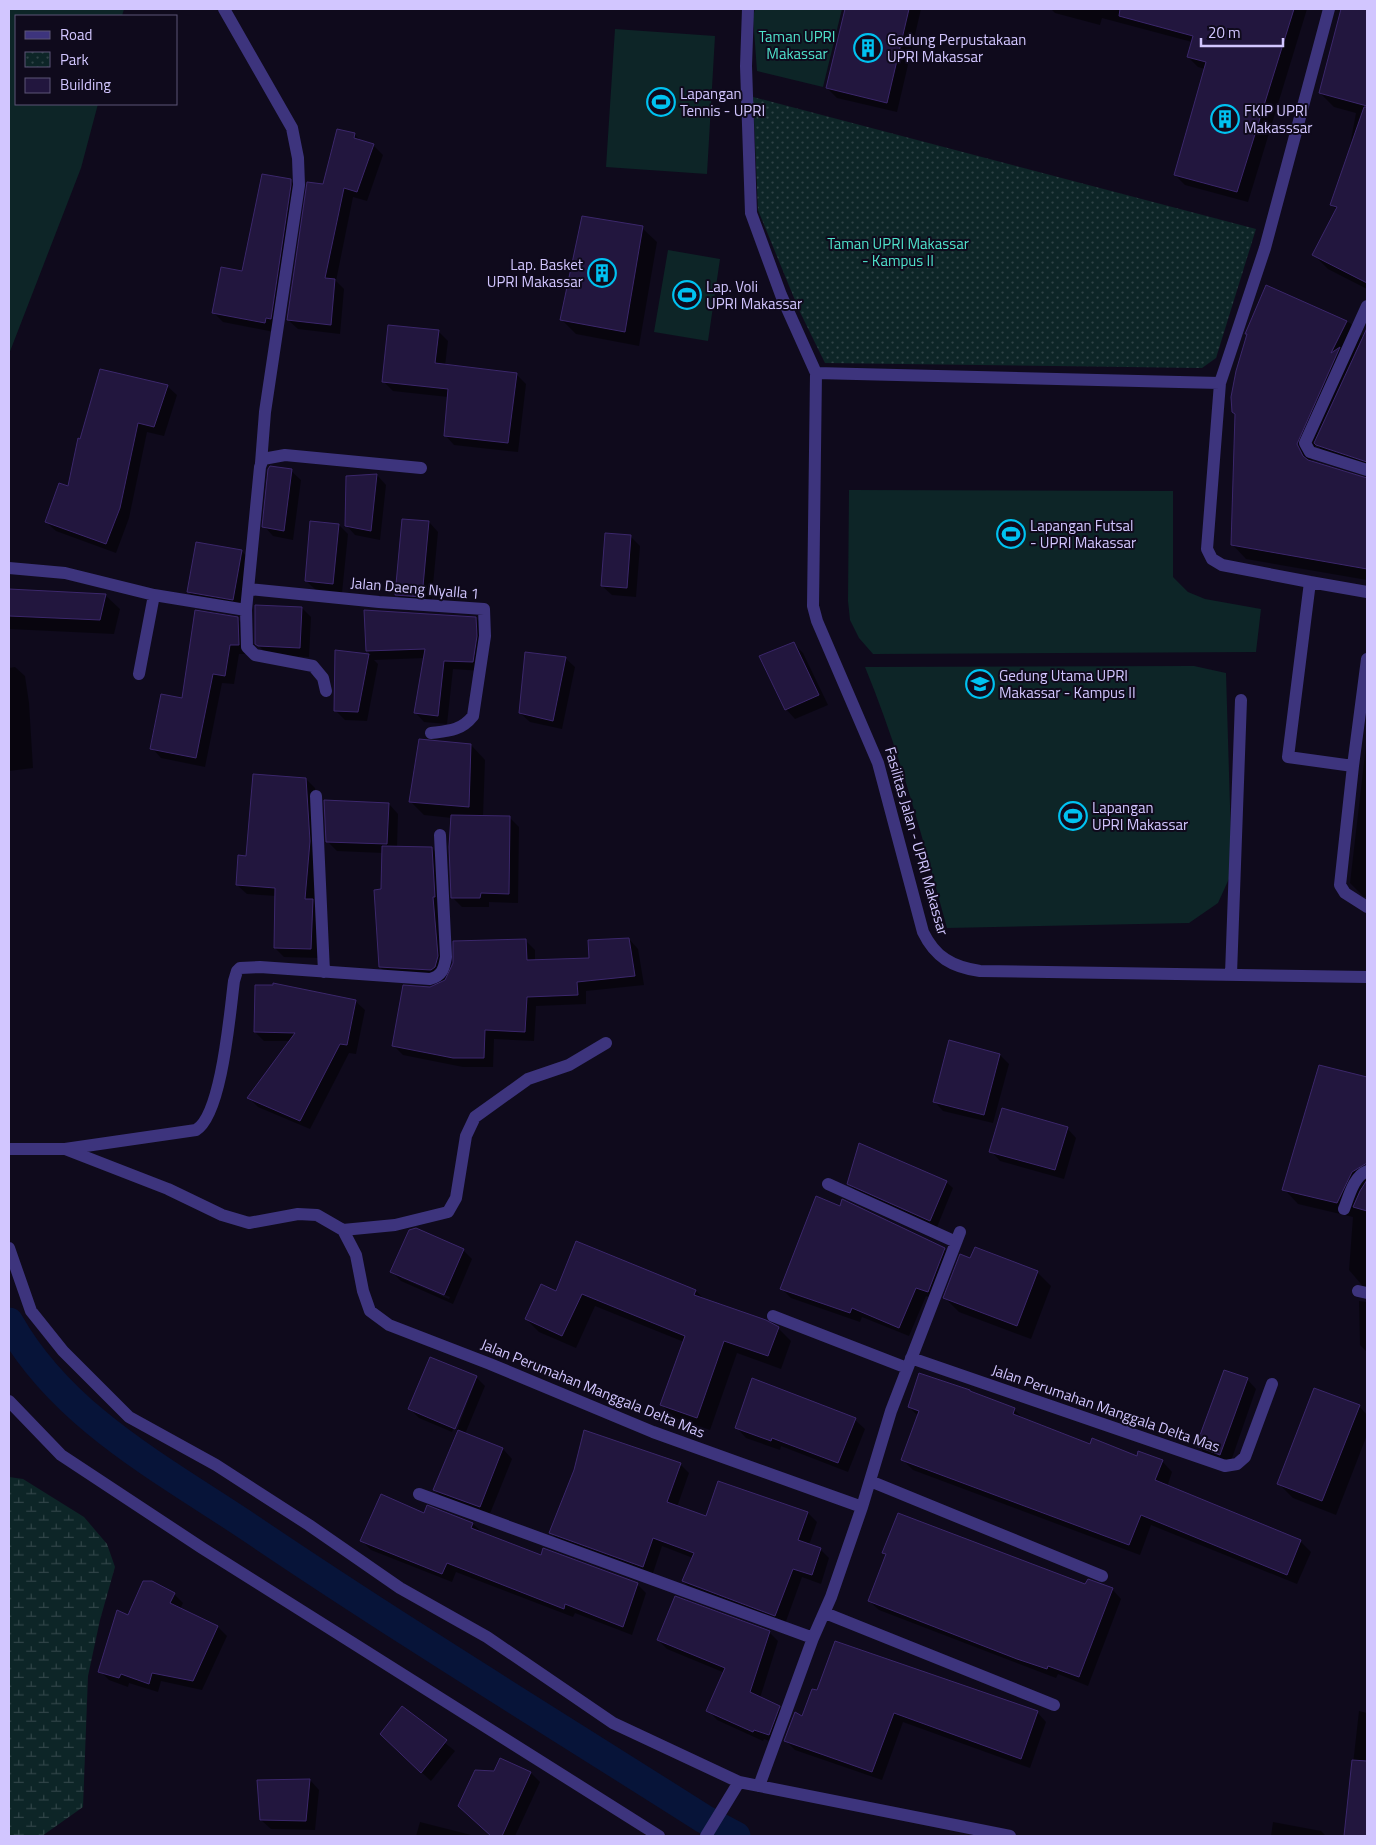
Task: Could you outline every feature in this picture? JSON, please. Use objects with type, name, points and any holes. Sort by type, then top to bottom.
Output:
[{"type":"street","points":[[224,9],[292,128],[298,158],[299,185],[266,403],[246,610],[247,647],[255,655],[313,666],[323,678],[326,691]]},
{"type":"street","points":[[748,9],[746,66],[751,213],[781,295],[816,372],[1220,383]]},
{"type":"street","points":[[1329,9],[1265,248],[1220,383],[1207,534],[1209,554],[1212,560],[1222,565],[1367,592]]},
{"type":"street","points":[[1367,306],[1305,443],[1310,452],[1367,470]]},
{"type":"street","name":"Fasilitas Jalan - UPRI Makassar","points":[[816,372],[813,606],[817,621],[878,762],[923,932],[929,945],[948,962],[962,968],[980,971],[1367,977]]},
{"type":"street","points":[[261,463],[270,456],[285,455],[420,468]]},
{"type":"street","points":[[9,568],[65,573],[154,595],[246,610]]},
{"type":"street","points":[[1310,582],[1288,758],[1353,766]]},
{"type":"street","name":"Jalan Daeng Nyalla 1","points":[[248,589],[379,602],[484,609],[485,636],[472,716],[465,726],[431,733]]},
{"type":"street","points":[[139,674],[154,595]]},
{"type":"street","points":[[1367,659],[1340,885],[1345,892],[1367,907]]},
{"type":"street","points":[[1231,974],[1241,700]]},
{"type":"street","points":[[316,796],[324,972]]},
{"type":"street","points":[[9,1149],[65,1149],[200,1128],[208,1118],[222,1071],[237,971],[240,968],[260,967],[430,979],[437,977],[444,969],[446,957],[440,835]]},
{"type":"street","points":[[65,1149],[168,1189],[222,1215],[249,1223],[310,1213],[327,1219],[343,1230],[395,1225],[448,1212],[456,1198],[466,1136],[475,1117],[528,1079],[569,1065],[606,1043]]},
{"type":"street","points":[[1344,1208],[1356,1182],[1361,1174],[1367,1171]]},
{"type":"street","points":[[760,1786],[813,1638],[825,1613],[909,1363],[958,1237],[828,1184]]},
{"type":"street","name":"Jalan Perumahan Manggala Delta Mas","points":[[343,1230],[356,1255],[363,1291],[370,1311],[389,1325],[490,1364],[653,1432],[862,1507]]},
{"type":"street","points":[[9,1248],[31,1311],[63,1351],[130,1417],[216,1465],[309,1525],[400,1588],[487,1637],[613,1722],[739,1782],[1010,1836]]},
{"type":"street","name":"Jalan Perumahan Manggala Delta Mas","points":[[773,1316],[909,1363],[1225,1466],[1237,1464],[1245,1457],[1272,1384]]},
{"type":"street","points":[[9,1400],[61,1455],[202,1548],[659,1836]]},
{"type":"street","points":[[870,1481],[1102,1576]]},
{"type":"street","points":[[419,1494],[748,1616],[813,1638]]},
{"type":"street","points":[[825,1613],[1054,1705]]},
{"type":"street","points":[[706,1836],[739,1782]]},
{"type":"green space","points":[[9,9],[124,9],[122,15],[15,15],[15,105],[98,105],[81,168],[9,354]]},
{"type":"green space","name":"Taman UPRI Makassar","points":[[755,9],[842,9],[823,87],[757,71],[753,17]]},
{"type":"green space","name":"Lapangan Tennis - UPRI","points":[[615,29],[715,36],[707,174],[606,167]]},
{"type":"green space","name":"Taman UPRI Makassar - Kampus II","points":[[753,97],[1256,229],[1216,358],[1202,368],[825,363],[799,310],[758,210]]},
{"type":"green space","name":"Lap. Voli UPRI Makassar","points":[[668,250],[720,259],[708,341],[654,332]]},
{"type":"green space","name":"Lapangan Futsal - UPRI Makassar","points":[[849,490],[1173,491],[1173,577],[1188,592],[1205,599],[1261,609],[1256,652],[873,654],[859,638],[850,620],[848,601]]},
{"type":"green space","name":"Lapangan UPRI Makassar","points":[[1194,666],[1226,673],[1232,872],[1218,903],[1189,923],[947,928],[900,764],[865,667]]},
{"type":"green space","points":[[9,1477],[23,1479],[84,1517],[107,1544],[115,1567],[100,1620],[88,1676],[83,1807],[42,1836],[9,1836]]},
{"type":"building","name":"Gedung Perpustakaan UPRI Makassar","points":[[845,9],[909,9],[887,103],[826,88]]},
{"type":"building","name":"FKIP UPRI Makasssar","points":[[1120,9],[1294,9],[1237,192],[1174,175],[1206,62],[1187,57],[1193,36],[1119,16]]},
{"type":"building","points":[[1341,9],[1367,9],[1367,106],[1319,93]]},
{"type":"building","points":[[1364,107],[1367,107],[1367,283],[1312,255],[1337,207],[1330,205]]},
{"type":"building","points":[[337,129],[355,133],[354,138],[374,144],[357,192],[344,188],[325,278],[335,279],[331,325],[287,320],[307,182],[323,184]]},
{"type":"building","points":[[262,174],[291,179],[271,319],[266,318],[265,323],[212,313],[221,267],[242,271]]},
{"type":"building","name":"Lap. Basket UPRI Makassar","points":[[582,216],[643,226],[625,332],[560,320]]},
{"type":"building","points":[[1266,285],[1347,321],[1331,353],[1340,347],[1297,444],[1303,456],[1308,460],[1367,478],[1367,569],[1231,545],[1235,414],[1232,412],[1231,397],[1236,371],[1247,334],[1245,334]]},
{"type":"building","points":[[388,325],[439,330],[435,363],[517,373],[508,443],[444,436],[448,389],[382,382]]},
{"type":"building","points":[[1367,328],[1367,462],[1314,443]]},
{"type":"building","points":[[100,369],[168,385],[154,427],[138,423],[120,508],[106,544],[45,522],[59,483],[68,486],[78,438],[80,439]]},
{"type":"building","points":[[270,466],[292,469],[284,531],[262,527],[268,469]]},
{"type":"building","points":[[377,474],[371,531],[345,526],[346,476]]},
{"type":"building","points":[[402,519],[429,521],[422,597],[395,595]]},
{"type":"building","points":[[310,521],[339,524],[333,584],[305,581]]},
{"type":"building","points":[[605,533],[631,535],[627,588],[601,586]]},
{"type":"building","points":[[196,542],[242,550],[233,600],[187,592]]},
{"type":"building","points":[[9,589],[106,594],[100,620],[9,616]]},
{"type":"building","points":[[255,605],[302,607],[300,648],[258,646],[255,644]]},
{"type":"building","points":[[195,610],[238,617],[239,645],[230,645],[225,676],[213,674],[196,758],[150,749],[161,694],[182,698]]},
{"type":"building","points":[[364,610],[476,617],[477,636],[473,662],[444,661],[438,716],[414,713],[425,649],[366,651]]},
{"type":"building","points":[[794,642],[819,695],[785,710],[759,656]]},
{"type":"building","points":[[335,650],[369,654],[358,712],[334,711]]},
{"type":"building","points":[[525,652],[566,657],[553,721],[519,713]]},
{"type":"building","points":[[419,739],[471,744],[469,807],[409,802]]},
{"type":"building","points":[[253,774],[306,778],[310,841],[305,899],[313,899],[311,949],[274,948],[275,888],[236,885],[238,855],[246,856]]},
{"type":"building","points":[[324,800],[389,803],[387,844],[326,842]]},
{"type":"building","points":[[451,815],[510,816],[509,894],[481,893],[480,898],[451,898],[449,847]]},
{"type":"building","points":[[382,846],[432,847],[435,897],[433,897],[438,956],[435,967],[431,970],[379,967],[374,890],[381,889]]},
{"type":"building","points":[[629,938],[635,976],[577,982],[578,995],[527,997],[525,1032],[485,1030],[484,1058],[453,1058],[392,1046],[403,985],[430,987],[445,980],[453,963],[453,941],[526,939],[527,960],[589,958],[588,940]]},
{"type":"building","points":[[273,983],[356,1000],[347,1045],[340,1044],[300,1121],[247,1098],[295,1033],[254,1032],[255,985],[273,985]]},
{"type":"building","points":[[949,1040],[1000,1054],[984,1115],[933,1102]]},
{"type":"building","points":[[1319,1065],[1367,1077],[1367,1163],[1352,1172],[1337,1203],[1282,1190]]},
{"type":"building","points":[[1002,1108],[1068,1127],[1055,1170],[989,1152]]},
{"type":"building","points":[[859,1143],[947,1181],[930,1221],[847,1184]]},
{"type":"building","points":[[1367,1180],[1367,1211],[1353,1207]]},
{"type":"building","points":[[816,1196],[840,1206],[842,1199],[945,1248],[928,1292],[916,1288],[899,1328],[852,1308],[850,1313],[780,1289]]},
{"type":"building","points":[[416,1228],[464,1249],[444,1295],[390,1272],[409,1230]]},
{"type":"building","points":[[576,1241],[696,1290],[694,1295],[766,1320],[779,1327],[768,1356],[724,1341],[697,1418],[660,1405],[685,1336],[582,1294],[562,1336],[525,1319],[541,1284],[556,1291]]},
{"type":"building","points":[[975,1247],[1038,1271],[1017,1326],[943,1298],[960,1254],[970,1258]]},
{"type":"building","points":[[430,1357],[477,1376],[455,1429],[408,1409]]},
{"type":"building","points":[[1224,1370],[1248,1378],[1220,1455],[1196,1446]]},
{"type":"building","points":[[919,1373],[1015,1408],[1013,1414],[1090,1444],[1092,1438],[1137,1456],[1138,1451],[1163,1460],[1155,1480],[1301,1540],[1287,1575],[1141,1515],[1129,1545],[901,1460],[919,1411],[908,1407]]},
{"type":"building","points":[[752,1378],[856,1418],[838,1463],[772,1438],[771,1441],[735,1428]]},
{"type":"building","points":[[1314,1388],[1360,1405],[1322,1501],[1277,1484]]},
{"type":"building","points":[[458,1430],[503,1448],[480,1507],[433,1490]]},
{"type":"building","points":[[584,1430],[681,1463],[667,1502],[706,1516],[718,1481],[808,1512],[798,1540],[821,1548],[812,1575],[793,1569],[775,1616],[682,1581],[694,1553],[653,1538],[643,1567],[549,1533],[574,1470]]},
{"type":"building","points":[[381,1494],[424,1513],[427,1505],[473,1523],[471,1528],[541,1555],[543,1548],[638,1583],[623,1627],[565,1604],[564,1609],[447,1563],[442,1574],[360,1541]]},
{"type":"building","points":[[898,1513],[1085,1584],[1088,1579],[1113,1588],[1079,1677],[1048,1666],[1047,1669],[1017,1659],[868,1601],[886,1554],[882,1553]]},
{"type":"building","points":[[143,1581],[152,1581],[175,1593],[170,1603],[218,1626],[193,1681],[152,1673],[149,1684],[121,1674],[119,1678],[98,1672],[117,1610],[128,1615]]},
{"type":"building","points":[[675,1596],[770,1631],[750,1692],[780,1706],[769,1735],[754,1730],[753,1732],[706,1711],[725,1668],[657,1640]]},
{"type":"building","points":[[835,1641],[1038,1711],[1021,1759],[894,1713],[872,1772],[784,1741],[795,1712],[802,1716],[812,1689],[817,1690]]},
{"type":"building","points":[[402,1706],[447,1740],[421,1773],[380,1734]]},
{"type":"building","points":[[500,1758],[531,1772],[502,1836],[491,1836],[458,1806],[475,1770],[494,1771]]},
{"type":"building","points":[[1352,1760],[1367,1761],[1367,1836],[1344,1836]]},
{"type":"building","points":[[310,1779],[306,1821],[260,1820],[257,1780]]},
{"type":"waterway","points":[[9,1322],[31,1356],[57,1387],[118,1440],[421,1640],[704,1819],[736,1836]]},
{"type":"place","name":"Gedung Perpustakaan UPRI Makassar","points":[[868,48]]},
{"type":"place","name":"Lapangan Tennis - UPRI","points":[[661,102]]},
{"type":"place","name":"FKIP UPRI Makasssar","points":[[1225,119]]},
{"type":"place","name":"Lap. Basket UPRI Makassar","points":[[602,273]]},
{"type":"place","name":"Lap. Voli UPRI Makassar","points":[[687,295]]},
{"type":"place","name":"Lapangan Futsal - UPRI Makassar","points":[[1011,534]]},
{"type":"place","name":"Gedung Utama UPRI Makassar - Kampus II","points":[[980,684]]},
{"type":"place","name":"Lapangan UPRI Makassar","points":[[1073,816]]}]
